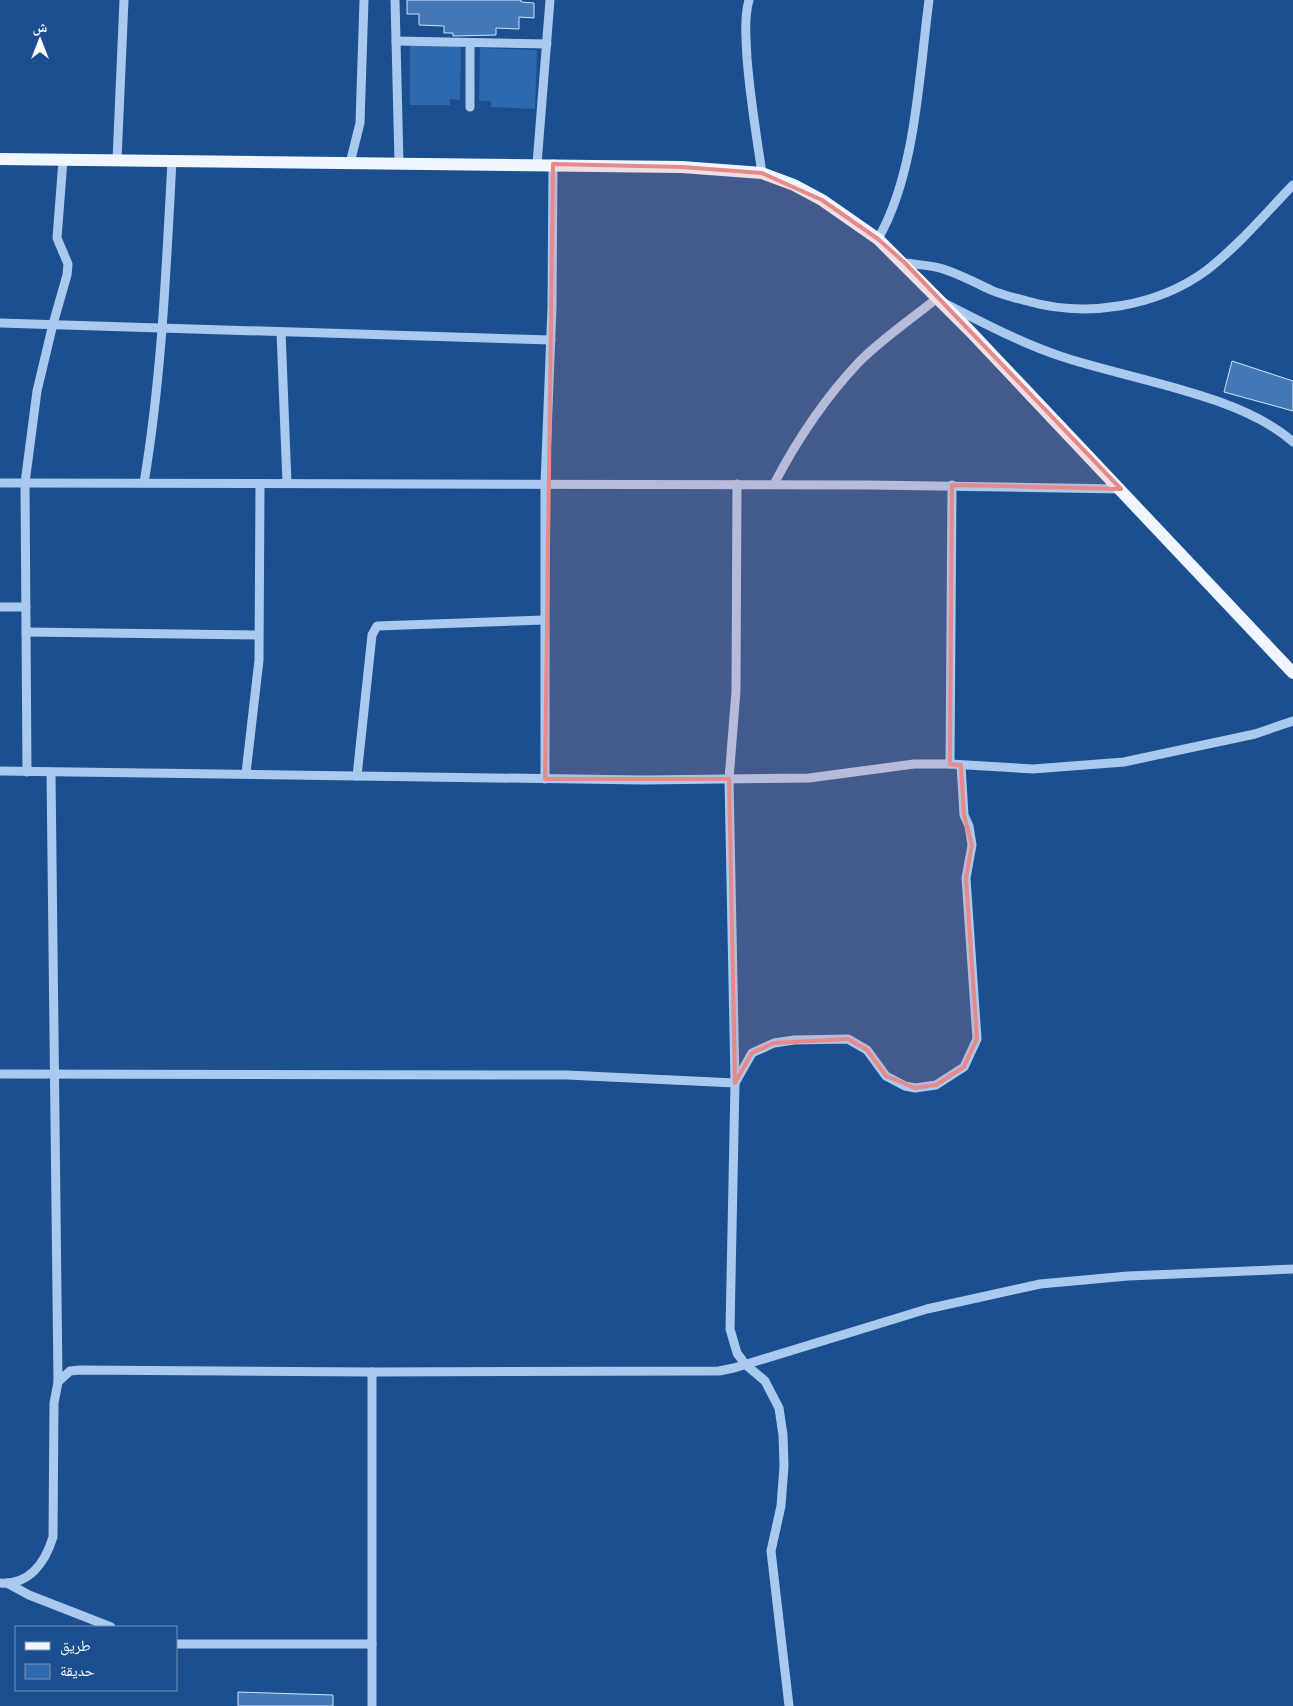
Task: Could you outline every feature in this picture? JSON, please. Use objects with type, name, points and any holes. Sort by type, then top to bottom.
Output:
[{"type":"main road","points":[[0,159],[682,166],[762,173],[794,185],[822,200],[878,239],[905,263],[936,299],[969,330],[1121,489],[1293,673]]},
{"type":"street","points":[[117,160],[124,0]]},
{"type":"street","points":[[350,163],[360,123],[364,0]]},
{"type":"street","points":[[395,0],[399,163]]},
{"type":"street","points":[[537,164],[550,0]]},
{"type":"street","points":[[750,0],[747,9],[746,41],[750,104],[762,173]]},
{"type":"street","points":[[878,239],[894,206],[908,158],[929,0]]},
{"type":"street","points":[[396,41],[547,44]]},
{"type":"street","points":[[470,43],[470,106]]},
{"type":"street","points":[[27,772],[25,483],[38,391],[53,324],[67,275],[68,264],[57,238],[63,160]]},
{"type":"street","points":[[144,483],[156,414],[163,328],[172,161]]},
{"type":"street","points":[[545,778],[545,484],[551,340],[553,164]]},
{"type":"street","points":[[905,263],[945,269],[992,291],[1030,302],[1064,307],[1105,309],[1129,304],[1170,291],[1206,271],[1238,243],[1293,185]]},
{"type":"street","points":[[774,484],[791,452],[837,386],[860,361],[936,299],[1018,340],[1060,356],[1212,400],[1263,421],[1293,442]]},
{"type":"street","points":[[0,322],[551,340]]},
{"type":"street","points":[[281,332],[287,483]]},
{"type":"street","points":[[0,483],[260,485],[287,483],[774,484],[952,485],[1121,489]]},
{"type":"street","points":[[737,484],[736,691],[729,779],[735,1083],[730,1329],[737,1354],[745,1364],[765,1380],[778,1408],[783,1435],[784,1466],[781,1506],[771,1551],[789,1706]]},
{"type":"street","points":[[246,773],[251,715],[257,687],[260,485]]},
{"type":"street","points":[[950,764],[952,485]]},
{"type":"street","points":[[0,607],[26,607]]},
{"type":"street","points":[[357,776],[372,635],[377,626],[544,620]]},
{"type":"street","points":[[26,632],[257,635]]},
{"type":"street","points":[[0,771],[545,778],[809,778],[879,768],[950,764],[1033,769],[1124,762],[1255,734],[1293,721]]},
{"type":"street","points":[[735,1083],[752,1053],[774,1043],[794,1040],[848,1039],[867,1050],[886,1076],[905,1086],[915,1088],[936,1084],[964,1067],[977,1039],[966,878],[972,845],[969,826],[964,815],[961,765]]},
{"type":"street","points":[[4,1583],[21,1580],[35,1571],[50,1548],[53,1537],[54,1403],[58,1382],[51,772]]},
{"type":"street","points":[[0,1074],[567,1075],[735,1083]]},
{"type":"street","points":[[58,1382],[70,1371],[80,1370],[372,1372],[704,1371],[734,1368],[928,1308],[1040,1284],[1128,1276],[1293,1269]]},
{"type":"street","points":[[372,1372],[372,1706]]},
{"type":"street","points":[[4,1583],[29,1595],[108,1626]]},
{"type":"street","points":[[178,1644],[372,1644]]},
{"type":"highlighted area","points":[[553,164],[682,167],[762,173],[822,200],[878,239],[905,263],[1121,489],[952,485],[950,764],[961,765],[964,815],[972,845],[966,878],[977,1039],[964,1067],[936,1085],[915,1088],[886,1076],[867,1050],[848,1039],[794,1040],[774,1043],[752,1053],[735,1083],[729,779],[545,779]]},
{"type":"green space","points":[[410,46],[461,46],[460,100],[450,99],[450,105],[410,105]]},
{"type":"green space","points":[[480,48],[537,50],[535,109],[491,107],[491,101],[479,101]]},
{"type":"building","points":[[407,0],[521,0],[521,2],[534,3],[534,18],[519,17],[519,29],[496,28],[496,35],[453,36],[453,33],[444,33],[444,26],[419,25],[419,14],[407,14]]},
{"type":"building","points":[[1232,361],[1293,381],[1293,411],[1224,392]]},
{"type":"building","points":[[238,1692],[333,1695],[333,1706],[238,1706]]}]
